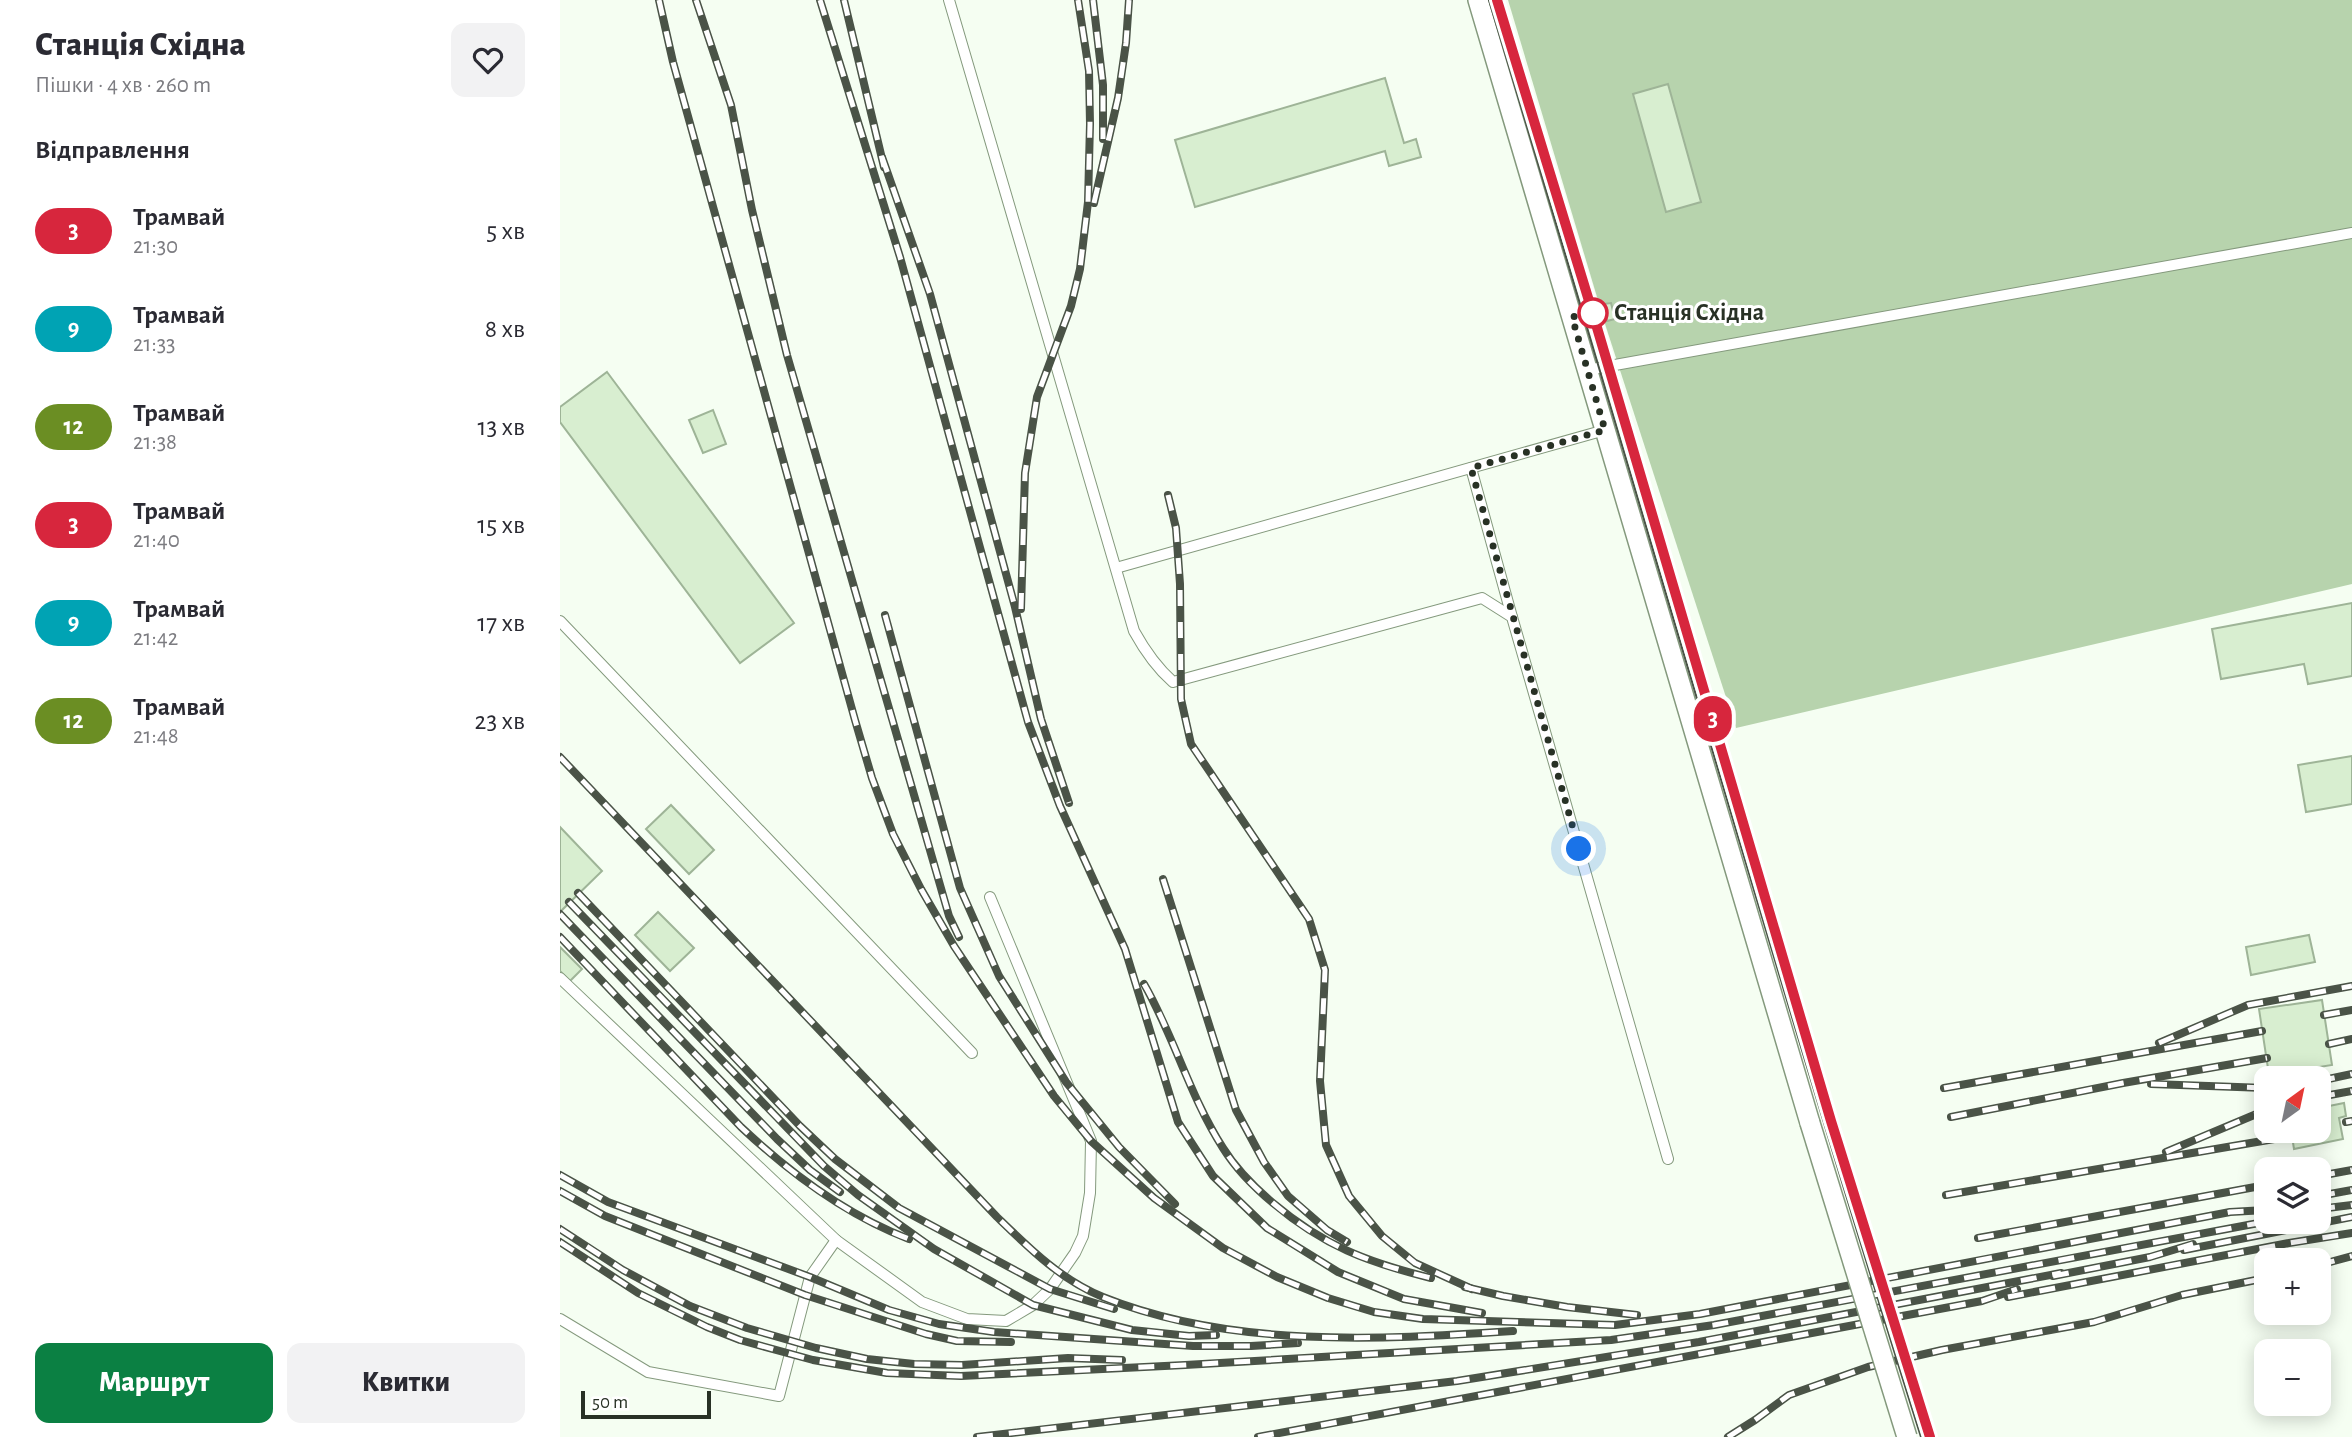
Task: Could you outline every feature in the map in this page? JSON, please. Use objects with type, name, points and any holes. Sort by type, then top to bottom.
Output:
[{"type":"street","points":[[1478,0],[1810,1123],[1908,1437]]},
{"type":"lane","points":[[949,0],[1134,631],[1152,661],[1173,682],[1482,598],[1512,617]]},
{"type":"lane","points":[[1587,370],[2352,233]]},
{"type":"lane","points":[[1115,568],[1605,430]]},
{"type":"lane","points":[[1471,468],[1668,1159]]},
{"type":"lane","points":[[560,621],[972,1053]]},
{"type":"lane","points":[[560,978],[836,1240],[922,1302],[967,1319],[1006,1321],[1033,1305],[1050,1289],[1075,1253],[1083,1236],[1090,1193],[1091,1141],[990,897]]},
{"type":"lane","points":[[560,1319],[648,1372],[779,1396],[810,1277],[836,1240]]},
{"type":"green space","points":[[1508,0],[2352,0],[2352,584],[1736,728],[1606,327]]},
{"type":"building","points":[[1385,78],[1404,143],[1416,139],[1421,157],[1389,166],[1385,151],[1195,207],[1175,140]]},
{"type":"building","points":[[1668,84],[1701,202],[1666,212],[1633,94]]},
{"type":"building","points":[[1611,303],[1615,319],[1607,321],[1603,304]]},
{"type":"building","points":[[607,372],[794,623],[740,663],[560,422],[560,407]]},
{"type":"building","points":[[713,410],[726,444],[703,453],[689,420]]},
{"type":"building","points":[[2352,603],[2352,676],[2308,684],[2304,664],[2221,679],[2212,629]]},
{"type":"building","points":[[2352,756],[2352,804],[2306,812],[2298,765]]},
{"type":"building","points":[[671,805],[714,850],[689,874],[646,829]]},
{"type":"building","points":[[560,827],[602,871],[560,912]]},
{"type":"building","points":[[658,912],[694,948],[670,971],[635,935]]},
{"type":"building","points":[[2309,935],[2315,962],[2251,975],[2246,947]]},
{"type":"building","points":[[560,947],[582,969],[570,981],[560,971]]},
{"type":"building","points":[[2322,1000],[2332,1065],[2268,1066],[2259,1009]]},
{"type":"building","points":[[2344,1103],[2346,1116],[2339,1118],[2343,1139],[2331,1141],[2331,1106]]},
{"type":"building","points":[[2293,1143],[2323,1143],[2294,1149]]},
{"type":"tram line","points":[[1489,0],[1811,1079],[1921,1437]]},
{"type":"tram line","name":"3","points":[[1497,0],[1593,314],[1831,1121],[1930,1437]]},
{"type":"railway","points":[[659,0],[673,62],[855,720],[872,778],[893,834],[954,946],[1054,1096],[1091,1141],[1154,1198],[1223,1248],[1277,1277],[1328,1298],[1374,1312],[1423,1319],[1615,1325],[1700,1314],[2230,1212],[2254,1211]]},
{"type":"railway","points":[[696,0],[731,105],[752,210],[787,355],[949,916],[959,937]]},
{"type":"railway","points":[[820,0],[900,257],[1028,722],[1060,806],[1125,949],[1178,1122],[1213,1176],[1267,1228],[1338,1272],[1404,1299],[1482,1313]]},
{"type":"railway","points":[[844,0],[884,167]]},
{"type":"railway","points":[[1021,609],[1025,473],[1037,397],[1071,306],[1080,269],[1088,202],[1089,71],[1078,0]]},
{"type":"railway","points":[[1093,0],[1103,85],[1103,139]]},
{"type":"railway","points":[[1094,203],[1118,98],[1129,0]]},
{"type":"railway","points":[[882,157],[930,294],[1015,607],[1041,719],[1069,803]]},
{"type":"railway","points":[[1168,495],[1176,528],[1180,584],[1181,699],[1191,744],[1309,919],[1325,970],[1320,1081],[1326,1145],[1349,1196],[1382,1236],[1415,1263],[1472,1289]]},
{"type":"railway","points":[[885,615],[960,888],[999,976],[1066,1082],[1119,1147],[1175,1204]]},
{"type":"railway","points":[[560,757],[997,1217],[1073,1282],[1103,1297],[1152,1313],[1253,1333],[1358,1338],[1513,1331]]},
{"type":"railway","points":[[1163,879],[1236,1110],[1264,1162],[1288,1196],[1327,1230],[1347,1242]]},
{"type":"railway","points":[[578,893],[800,1126],[835,1159],[899,1208],[1050,1289],[1114,1309]]},
{"type":"railway","points":[[569,902],[824,1166],[858,1195],[934,1249],[1033,1305],[1132,1330],[1189,1336],[1216,1335]]},
{"type":"railway","points":[[560,914],[777,1139],[810,1170],[840,1192]]},
{"type":"railway","points":[[560,937],[760,1144],[799,1176],[841,1205],[909,1239]]},
{"type":"railway","points":[[1144,984],[1211,1128],[1228,1156],[1252,1184],[1310,1231],[1347,1251],[1386,1266],[1431,1278]]},
{"type":"railway","points":[[2159,1043],[2248,1005],[2352,986]]},
{"type":"railway","points":[[2324,1015],[2352,1010]]},
{"type":"railway","points":[[1944,1088],[2262,1031]]},
{"type":"railway","points":[[2329,1044],[2352,1039]]},
{"type":"railway","points":[[1951,1117],[2267,1058]]},
{"type":"railway","points":[[2331,1078],[2352,1074]]},
{"type":"railway","points":[[2151,1084],[2254,1088]]},
{"type":"railway","points":[[2331,1095],[2352,1091]]},
{"type":"railway","points":[[2166,1152],[2254,1115]]},
{"type":"railway","points":[[2346,1122],[2352,1121]]},
{"type":"railway","points":[[1946,1195],[2254,1142]]},
{"type":"railway","points":[[2331,1174],[2352,1170]]},
{"type":"railway","points":[[560,1175],[608,1202],[810,1277],[889,1310],[939,1324],[994,1332],[1193,1346],[1298,1343]]},
{"type":"railway","points":[[1978,1238],[2254,1187]]},
{"type":"railway","points":[[2331,1194],[2352,1190]]},
{"type":"railway","points":[[560,1191],[605,1216],[805,1295],[926,1334],[957,1341],[1011,1342]]},
{"type":"railway","points":[[2331,1208],[2352,1205]]},
{"type":"railway","points":[[2184,1250],[2352,1217]]},
{"type":"railway","points":[[560,1242],[638,1293],[740,1340],[813,1360],[887,1373],[961,1376],[1611,1340],[1714,1325],[2254,1224]]},
{"type":"railway","points":[[560,1229],[623,1270],[690,1306],[747,1328],[816,1348],[867,1359],[914,1364],[962,1365],[1068,1358],[1122,1360]]},
{"type":"railway","points":[[2008,1297],[2352,1233]]},
{"type":"railway","points":[[2053,1276],[2150,1257],[2193,1244]]},
{"type":"railway","points":[[2331,1262],[2352,1256]]},
{"type":"railway","points":[[977,1437],[1457,1381],[1699,1342],[2061,1273]]},
{"type":"railway","points":[[1728,1437],[1789,1395],[1868,1367],[1942,1350],[2094,1322],[2182,1295],[2254,1280]]},
{"type":"railway","points":[[1465,1287],[1567,1307],[1637,1315]]},
{"type":"railway","points":[[1258,1437],[1982,1301],[2017,1289]]},
{"type":"place","name":"Станція Східна","points":[[1593,313]]},
{"type":"route","points":[[1579,849],[1471,468],[1605,430],[1572,317],[1593,313]]}]
